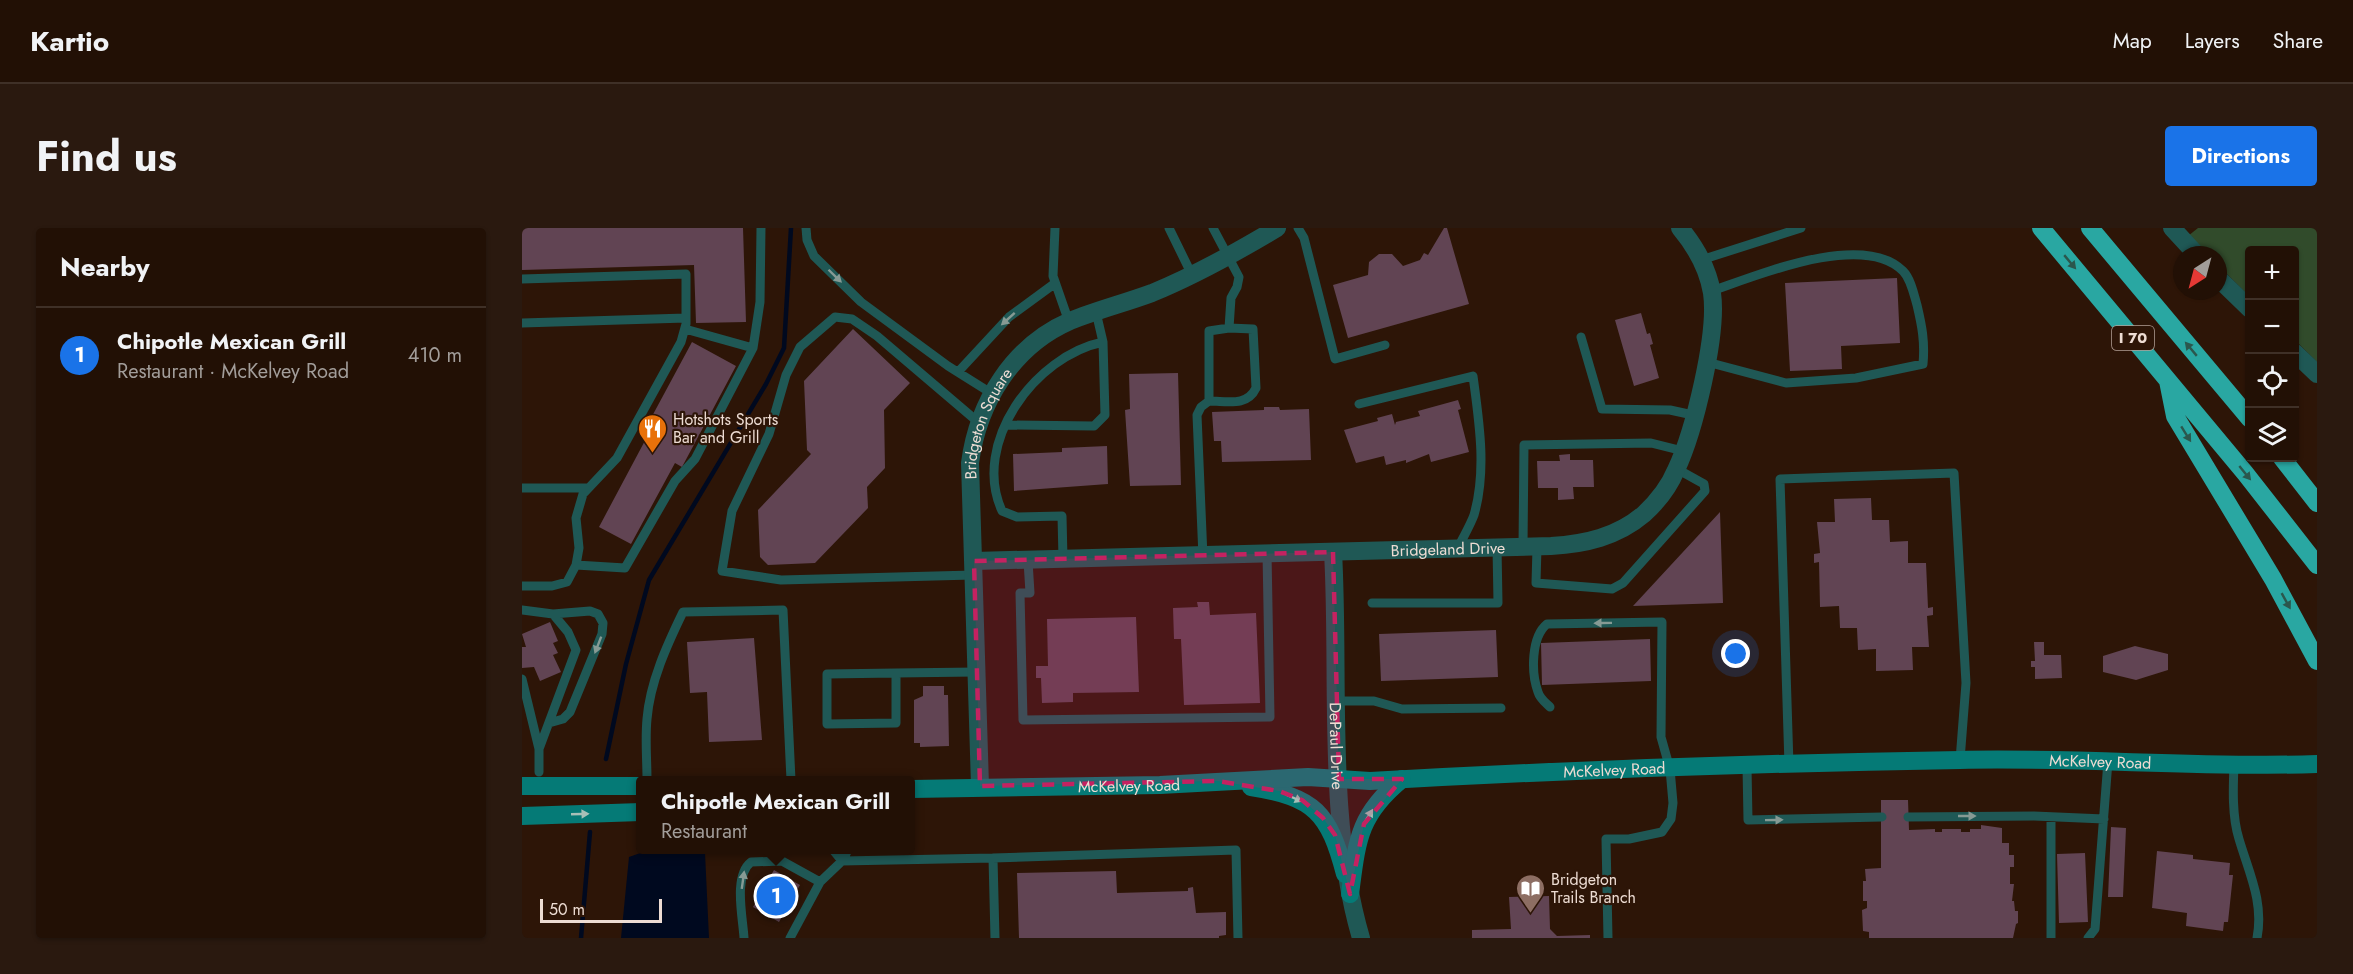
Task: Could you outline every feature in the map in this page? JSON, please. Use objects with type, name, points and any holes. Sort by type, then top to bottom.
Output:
[{"type":"highway","name":"I 70","points":[[2041,228],[2167,379],[2317,565]]},
{"type":"highway","name":"I 70","points":[[2090,228],[2245,412]]},
{"type":"highway","points":[[2167,379],[2175,416],[2268,570],[2317,661]]},
{"type":"highway","points":[[2285,462],[2317,503]]},
{"type":"street","name":"Bridgeton Square","points":[[980,786],[969,471],[978,422],[991,393],[1011,365],[1028,349],[1069,321],[1192,275],[1277,228]]},
{"type":"street","points":[[1680,228],[1701,260]]},
{"type":"street","points":[[2172,228],[2189,246]]},
{"type":"street","name":"Bridgeland Drive","points":[[974,568],[1063,559],[1530,547],[1592,541],[1620,530],[1644,513],[1656,501],[1677,469],[1683,451],[1707,362],[1713,322],[1712,291],[1701,260]]},
{"type":"street","points":[[2227,287],[2245,304]]},
{"type":"street","points":[[2297,354],[2317,374]]},
{"type":"street","name":"DePaul Drive","points":[[1333,552],[1336,701],[1345,874],[1360,938]]},
{"type":"street","name":"McKelvey Road","points":[[915,789],[980,786],[1160,785],[1308,777],[1402,779],[1960,759],[2234,765],[2317,764]]},
{"type":"street","points":[[1350,894],[1357,841],[1364,824],[1386,792],[1402,779]]},
{"type":"street","points":[[1217,782],[1279,791],[1302,800],[1323,818],[1335,835],[1345,874]]},
{"type":"street","points":[[522,786],[636,786]]},
{"type":"street","points":[[522,816],[636,812]]},
{"type":"lane","points":[[576,565],[625,568],[675,481],[695,459],[753,348],[760,302],[761,228]]},
{"type":"lane","points":[[806,228],[807,240],[814,256],[861,302],[991,393]]},
{"type":"lane","points":[[1055,228],[1054,284],[1069,321]]},
{"type":"lane","points":[[1169,228],[1192,275]]},
{"type":"lane","points":[[1213,228],[1239,277],[1231,298],[1229,328]]},
{"type":"lane","points":[[1298,228],[1306,246],[1335,359],[1386,345]]},
{"type":"lane","points":[[1701,260],[1801,228]]},
{"type":"lane","points":[[1707,362],[1785,383],[1856,378],[1923,364],[1925,339],[1913,292],[1905,273],[1888,260],[1875,256],[1852,254],[1799,264],[1712,291]]},
{"type":"lane","points":[[522,279],[686,274],[686,318],[681,342],[617,458],[583,494],[576,518],[579,548],[576,565],[567,582],[552,586],[522,586]]},
{"type":"lane","points":[[958,372],[1009,317],[1054,284]]},
{"type":"lane","points":[[1006,425],[1094,426],[1106,415],[1102,342],[1096,312]]},
{"type":"lane","points":[[974,568],[781,580],[722,571],[732,511],[769,434],[786,375],[800,347],[836,316],[852,319],[877,336],[978,422]]},
{"type":"lane","points":[[522,323],[686,318]]},
{"type":"lane","points":[[1203,557],[1197,415],[1201,407],[1209,401],[1244,402],[1252,396],[1256,388],[1253,329],[1229,328],[1209,331],[1209,401]]},
{"type":"lane","points":[[685,329],[753,348]]},
{"type":"lane","points":[[1581,337],[1602,409],[1670,410],[1693,415]]},
{"type":"lane","points":[[1063,559],[1062,516],[1017,517],[1002,511],[995,496],[994,472],[1006,425],[1012,410],[1027,388],[1044,370],[1073,351],[1102,342]]},
{"type":"lane","points":[[1359,404],[1473,376],[1481,434],[1480,489],[1473,516],[1458,548]]},
{"type":"lane","points":[[1677,469],[1704,484],[1704,491],[1623,583],[1612,589],[1536,583],[1530,547],[1524,445],[1651,443],[1683,451]]},
{"type":"lane","points":[[1789,765],[1780,478],[1954,473],[1966,683],[1960,759]]},
{"type":"lane","points":[[522,488],[588,488]]},
{"type":"lane","points":[[1372,603],[1498,603],[1497,547]]},
{"type":"lane","points":[[1028,561],[1030,593],[1020,593],[1023,720],[1270,717],[1267,554]]},
{"type":"lane","points":[[522,610],[553,614],[590,611],[598,614],[603,622],[602,634],[570,712],[563,719],[549,723]]},
{"type":"lane","points":[[647,776],[647,719],[651,692],[669,640],[683,612],[783,610],[791,776]]},
{"type":"lane","points":[[539,749],[576,650],[568,632],[553,614]]},
{"type":"lane","points":[[1550,707],[1538,692],[1534,650],[1536,637],[1547,624],[1662,622],[1661,737],[1670,769],[1671,819],[1662,832],[1629,839],[1606,839],[1608,938]]},
{"type":"lane","points":[[896,673],[897,723],[827,724],[827,674],[896,673],[976,672]]},
{"type":"lane","points":[[522,679],[539,749],[539,772]]},
{"type":"lane","points":[[1336,701],[1374,701],[1402,709],[1501,708]]},
{"type":"lane","points":[[522,721],[533,720]]},
{"type":"lane","points":[[2088,938],[2095,929],[2108,761]]},
{"type":"lane","points":[[2234,765],[2233,789],[2238,836],[2258,898],[2260,922],[2257,938]]},
{"type":"lane","points":[[1747,766],[1748,820],[1882,817]]},
{"type":"lane","points":[[1908,816],[2104,819]]},
{"type":"lane","points":[[2051,818],[2051,938]]},
{"type":"lane","points":[[842,861],[1236,850],[1238,938]]},
{"type":"lane","points":[[837,854],[842,861]]},
{"type":"lane","points":[[790,938],[820,882],[842,861],[846,854]]},
{"type":"lane","points":[[993,858],[995,938]]},
{"type":"lane","points":[[744,938],[741,883],[744,870],[751,862],[782,861],[820,882]]},
{"type":"highlighted area","points":[[1333,552],[1339,779],[1402,779],[1364,824],[1350,894],[1335,835],[1323,818],[1302,800],[1279,791],[1217,781],[980,786],[974,561]]},
{"type":"green space","points":[[2198,228],[2317,228],[2317,362],[2299,344],[2299,246],[2245,246],[2245,292],[2227,274],[2227,246],[2199,246],[2188,236]]},
{"type":"water","points":[[638,854],[705,854],[709,938],[621,938],[629,857]]},
{"type":"building","points":[[522,228],[743,228],[746,322],[696,323],[694,265],[522,270]]},
{"type":"building","points":[[1444,228],[1447,228],[1469,304],[1348,338],[1333,285],[1368,275],[1369,262],[1379,254],[1392,254],[1403,266],[1420,260],[1424,253],[1428,255]]},
{"type":"building","points":[[1897,278],[1900,343],[1841,346],[1842,369],[1790,371],[1785,283]]},
{"type":"building","points":[[1641,313],[1647,334],[1650,333],[1653,344],[1650,345],[1659,378],[1634,386],[1615,320]]},
{"type":"building","points":[[853,329],[910,383],[884,410],[885,468],[867,487],[868,508],[815,563],[768,565],[760,557],[758,510],[811,454],[807,450],[804,381]]},
{"type":"building","points":[[692,342],[736,366],[682,467],[675,463],[631,544],[599,527],[648,435],[643,433]]},
{"type":"building","points":[[1178,373],[1181,485],[1130,486],[1125,410],[1130,409],[1129,374]]},
{"type":"building","points":[[1458,400],[1461,409],[1458,410],[1469,452],[1431,462],[1429,454],[1406,463],[1406,460],[1386,465],[1384,456],[1356,463],[1344,430],[1378,421],[1377,418],[1392,414],[1395,425],[1396,422],[1420,416],[1418,411]]},
{"type":"building","points":[[1264,407],[1279,407],[1280,410],[1309,409],[1311,460],[1222,462],[1221,441],[1214,441],[1212,412],[1264,410]]},
{"type":"building","points":[[1107,446],[1108,484],[1014,491],[1013,454],[1062,452],[1062,448]]},
{"type":"building","points":[[1570,454],[1570,460],[1593,460],[1594,487],[1573,487],[1574,499],[1558,500],[1558,488],[1538,488],[1537,461],[1560,461],[1559,455]]},
{"type":"building","points":[[1871,498],[1872,520],[1889,520],[1890,542],[1908,541],[1908,563],[1926,563],[1928,608],[1933,607],[1933,615],[1927,616],[1929,647],[1912,647],[1913,670],[1876,671],[1876,649],[1858,650],[1857,628],[1840,628],[1839,606],[1820,607],[1819,562],[1814,563],[1814,554],[1820,553],[1817,522],[1835,522],[1834,499]]},
{"type":"building","points":[[1720,512],[1723,603],[1633,606]]},
{"type":"building","points":[[1197,602],[1209,602],[1210,615],[1256,613],[1260,703],[1184,705],[1181,639],[1174,639],[1173,608],[1198,607]]},
{"type":"building","points":[[1136,617],[1139,692],[1073,693],[1073,702],[1042,703],[1041,678],[1036,678],[1036,666],[1048,666],[1047,619]]},
{"type":"building","points":[[550,622],[558,641],[553,643],[558,653],[553,655],[561,672],[540,681],[534,667],[522,668],[522,647],[526,647],[522,634]]},
{"type":"building","points":[[1496,630],[1498,677],[1381,681],[1379,634]]},
{"type":"building","points":[[754,638],[762,740],[709,742],[707,692],[690,693],[687,642]]},
{"type":"building","points":[[1650,639],[1651,681],[1542,685],[1541,643]]},
{"type":"building","points":[[2034,642],[2044,642],[2044,655],[2061,655],[2062,678],[2035,679],[2035,667],[2031,667],[2031,661],[2035,661]]},
{"type":"building","points":[[2135,646],[2168,654],[2168,670],[2136,680],[2103,672],[2103,656]]},
{"type":"building","points":[[923,686],[944,686],[944,695],[948,695],[949,746],[920,747],[920,743],[914,743],[914,700],[923,696]]},
{"type":"building","points":[[1881,800],[1908,800],[1909,830],[1935,829],[1935,832],[1942,832],[1942,829],[1961,829],[1961,832],[1970,832],[1970,829],[1981,829],[1981,825],[2002,828],[2002,843],[2009,843],[2009,855],[2014,855],[2014,867],[2010,867],[2010,884],[2014,884],[2012,901],[2014,901],[2015,911],[2018,911],[2018,923],[2013,938],[1869,938],[1869,932],[1863,931],[1862,910],[1867,908],[1867,901],[1863,901],[1863,881],[1866,881],[1865,869],[1881,868]]},
{"type":"building","points":[[2111,827],[2126,828],[2123,897],[2108,897]]},
{"type":"building","points":[[2157,851],[2193,855],[2193,859],[2230,863],[2229,875],[2233,875],[2228,922],[2224,922],[2223,931],[2186,926],[2187,913],[2152,908]]},
{"type":"building","points":[[2085,853],[2088,922],[2059,923],[2057,854]]},
{"type":"building","points":[[774,870],[800,885],[779,922],[753,907]]},
{"type":"building","points":[[1116,871],[1117,893],[1188,891],[1188,888],[1193,887],[1196,913],[1226,912],[1226,935],[1219,936],[1219,938],[1019,938],[1017,873]]},
{"type":"building","name":"Bridgeton Trails Branch","points":[[1549,896],[1550,929],[1557,936],[1590,935],[1590,938],[1472,938],[1472,930],[1511,929],[1509,897]]},
{"type":"waterway","points":[[606,759],[626,664],[649,580],[766,384],[784,348],[791,228]]},
{"type":"waterway","points":[[581,938],[590,832]]},
{"type":"place","name":"Hotshots Sports Bar and Grill","points":[[652,454]]},
{"type":"place","name":"Chipotle Mexican Grill","points":[[776,896]]},
{"type":"place","name":"Bridgeton Trails Branch","points":[[1530,914]]}]
